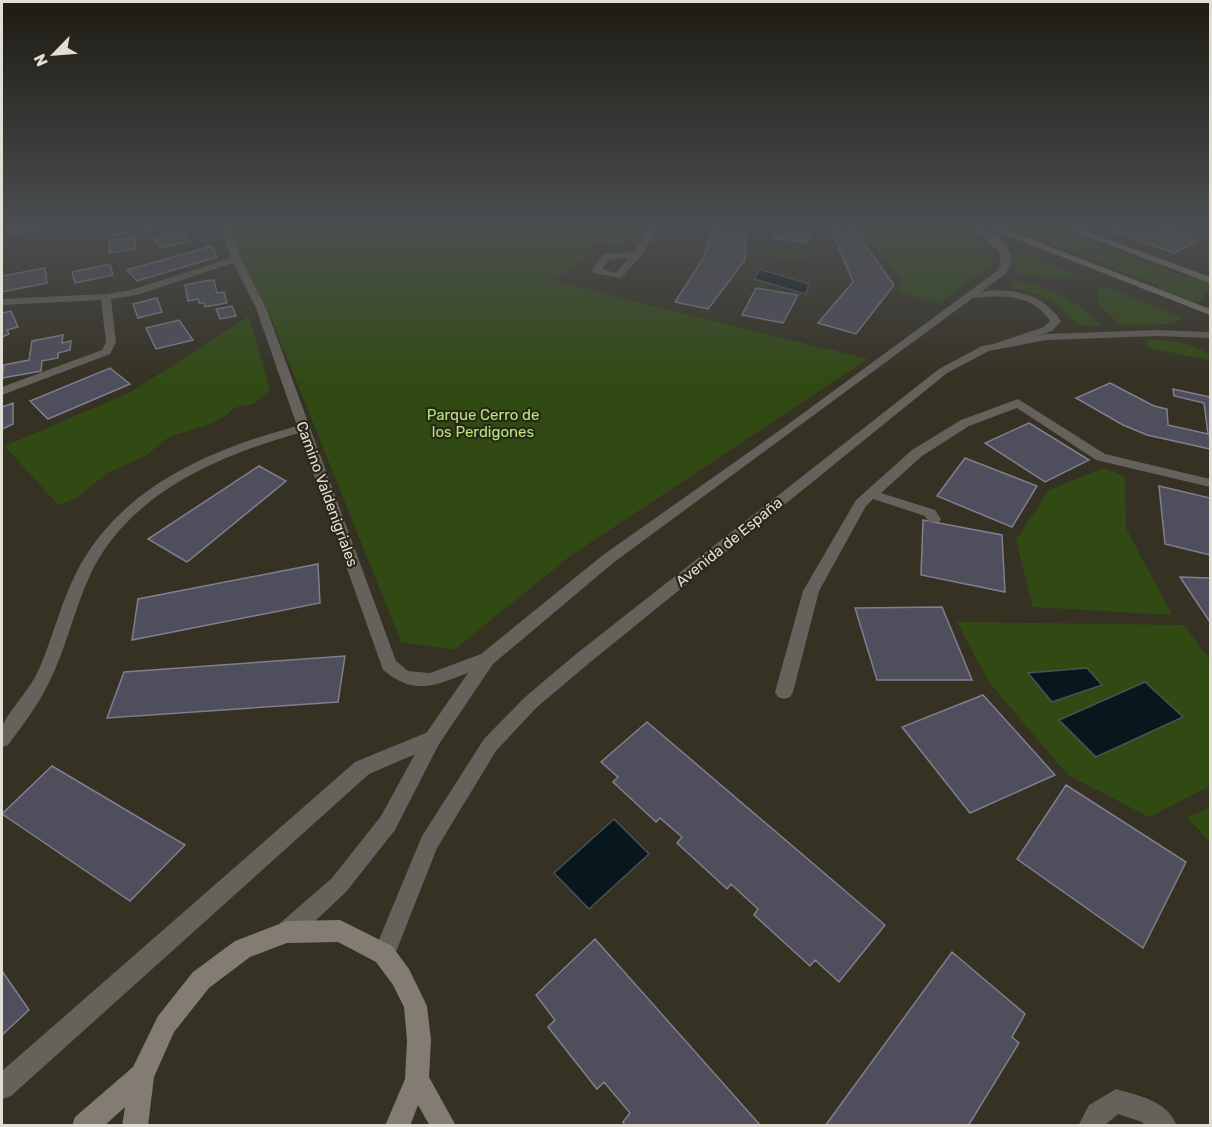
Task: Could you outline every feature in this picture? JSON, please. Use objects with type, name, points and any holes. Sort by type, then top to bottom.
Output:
[{"type":"street","points":[[2,302],[106,297],[133,293],[180,278]]},
{"type":"street","name":"Camino Valdenigriales","points":[[245,278],[261,308],[389,665],[404,677],[430,680],[487,659]]},
{"type":"street","points":[[287,932],[339,885],[388,823],[433,738],[487,659],[608,558],[975,295],[994,278]]},
{"type":"street","points":[[1121,278],[1210,312]]},
{"type":"street","points":[[975,295],[1006,292],[1032,298],[1050,309],[1056,321],[1048,329],[1000,345]]},
{"type":"street","points":[[2,391],[106,352],[111,342],[106,297]]},
{"type":"street","name":"Avenida de España","points":[[384,954],[429,843],[490,745],[530,703],[943,370],[971,355],[1000,345],[1046,337],[1157,333],[1210,335]]},
{"type":"street","points":[[784,692],[811,591],[861,503],[918,453],[964,423],[1018,403],[1101,457],[1190,483],[1210,483]]},
{"type":"street","points":[[2,739],[21,715],[39,686],[85,570],[104,538],[126,513],[170,481],[216,456],[267,437],[303,428]]},
{"type":"street","points":[[871,494],[930,513],[934,519]]},
{"type":"street","points":[[2,1088],[362,768],[433,738]]},
{"type":"street","points":[[135,1125],[142,1076],[166,1024],[201,980],[243,949],[287,932],[340,931],[384,954],[401,977],[415,1006],[419,1040],[417,1079],[397,1125]]},
{"type":"street","points":[[84,1125],[142,1076]]},
{"type":"street","points":[[417,1079],[444,1125]]},
{"type":"street","points":[[1090,1125],[1104,1107],[1116,1101],[1150,1112],[1165,1125]]},
{"type":"green space","name":"Parque Cerro de los Perdigones","points":[[251,278],[555,278],[550,280],[868,359],[569,557],[454,650],[401,642],[269,313]]},
{"type":"green space","points":[[900,278],[974,278],[940,303],[900,293]]},
{"type":"green space","points":[[1138,278],[1195,278],[1210,283],[1210,292],[1206,293],[1200,302],[1159,290],[1162,287]]},
{"type":"green space","points":[[1018,281],[1063,296],[1083,309],[1101,326],[1078,324],[1051,301],[1010,287]]},
{"type":"green space","points":[[1102,285],[1183,318],[1172,324],[1120,325],[1100,306],[1097,290]]},
{"type":"green space","points":[[249,316],[270,390],[255,403],[234,408],[224,417],[210,424],[169,437],[144,457],[109,472],[76,498],[58,505],[5,446],[131,392]]},
{"type":"green space","points":[[1148,339],[1195,347],[1209,354],[1210,360],[1147,348]]},
{"type":"green space","points":[[1104,468],[1125,476],[1126,528],[1172,615],[1033,607],[1016,540],[1049,490]]},
{"type":"green space","points":[[957,622],[1185,625],[1210,659],[1210,786],[1149,817],[1068,775],[988,681]]},
{"type":"green space","points":[[1210,807],[1210,842],[1187,817]]},
{"type":"shaded area","points":[[788,278],[809,284],[806,294],[754,279]]},
{"type":"shaded area","points":[[1087,668],[1102,685],[1052,702],[1028,673]]},
{"type":"shaded area","points":[[1145,682],[1183,717],[1096,757],[1059,720]]},
{"type":"shaded area","points":[[614,819],[649,854],[589,909],[554,873]]},
{"type":"building","points":[[2,278],[46,278],[47,283],[2,292]]},
{"type":"building","points":[[74,278],[101,278],[75,283]]},
{"type":"building","points":[[134,278],[148,278],[137,281]]},
{"type":"building","points":[[691,278],[732,278],[708,309],[675,302]]},
{"type":"building","points":[[851,278],[889,278],[894,285],[856,334],[818,323],[853,282]]},
{"type":"building","points":[[214,280],[217,293],[224,292],[227,303],[205,307],[204,303],[199,303],[198,299],[188,301],[185,285]]},
{"type":"building","points":[[756,288],[798,295],[783,323],[742,315]]},
{"type":"building","points":[[157,298],[162,312],[138,318],[133,304]]},
{"type":"building","points":[[232,306],[236,316],[220,319],[216,309]]},
{"type":"building","points":[[11,311],[18,327],[7,330],[9,334],[2,337],[2,313]]},
{"type":"building","points":[[179,320],[193,340],[156,349],[146,328]]},
{"type":"building","points":[[63,335],[62,343],[71,341],[70,350],[58,353],[58,358],[42,361],[41,371],[2,378],[4,365],[29,360],[32,341]]},
{"type":"building","points":[[110,368],[130,384],[48,419],[30,401]]},
{"type":"building","points":[[1110,383],[1154,406],[1167,409],[1168,425],[1208,434],[1204,403],[1174,396],[1173,389],[1210,397],[1210,449],[1147,435],[1123,425],[1076,398]]},
{"type":"building","points":[[13,403],[13,424],[2,429],[2,407]]},
{"type":"building","points":[[1029,423],[1089,460],[1045,482],[985,443]]},
{"type":"building","points":[[965,458],[1037,486],[1012,527],[937,496]]},
{"type":"building","points":[[259,466],[286,481],[187,562],[148,539]]},
{"type":"building","points":[[1159,486],[1210,498],[1210,555],[1165,544]]},
{"type":"building","points":[[923,520],[1002,535],[1005,592],[921,575]]},
{"type":"building","points":[[318,564],[320,603],[132,640],[138,599]]},
{"type":"building","points":[[1180,577],[1210,578],[1210,622]]},
{"type":"building","points":[[942,607],[972,680],[877,680],[855,608]]},
{"type":"building","points":[[345,656],[338,702],[107,718],[124,672]]},
{"type":"building","points":[[983,695],[1055,775],[970,813],[902,727]]},
{"type":"building","points":[[647,722],[885,925],[839,982],[815,960],[810,966],[754,915],[758,909],[731,884],[727,889],[677,843],[682,837],[660,818],[656,822],[613,782],[618,777],[601,762]]},
{"type":"building","points":[[52,766],[185,845],[130,901],[2,814]]},
{"type":"building","points":[[1066,785],[1186,862],[1143,948],[1017,859]]},
{"type":"building","points":[[595,939],[761,1126],[625,1126],[623,1122],[630,1113],[604,1082],[597,1089],[548,1027],[555,1020],[536,995]]},
{"type":"building","points":[[952,952],[1025,1014],[1012,1037],[1019,1043],[968,1126],[825,1126]]},
{"type":"building","points":[[2,971],[29,1010],[2,1035]]}]
